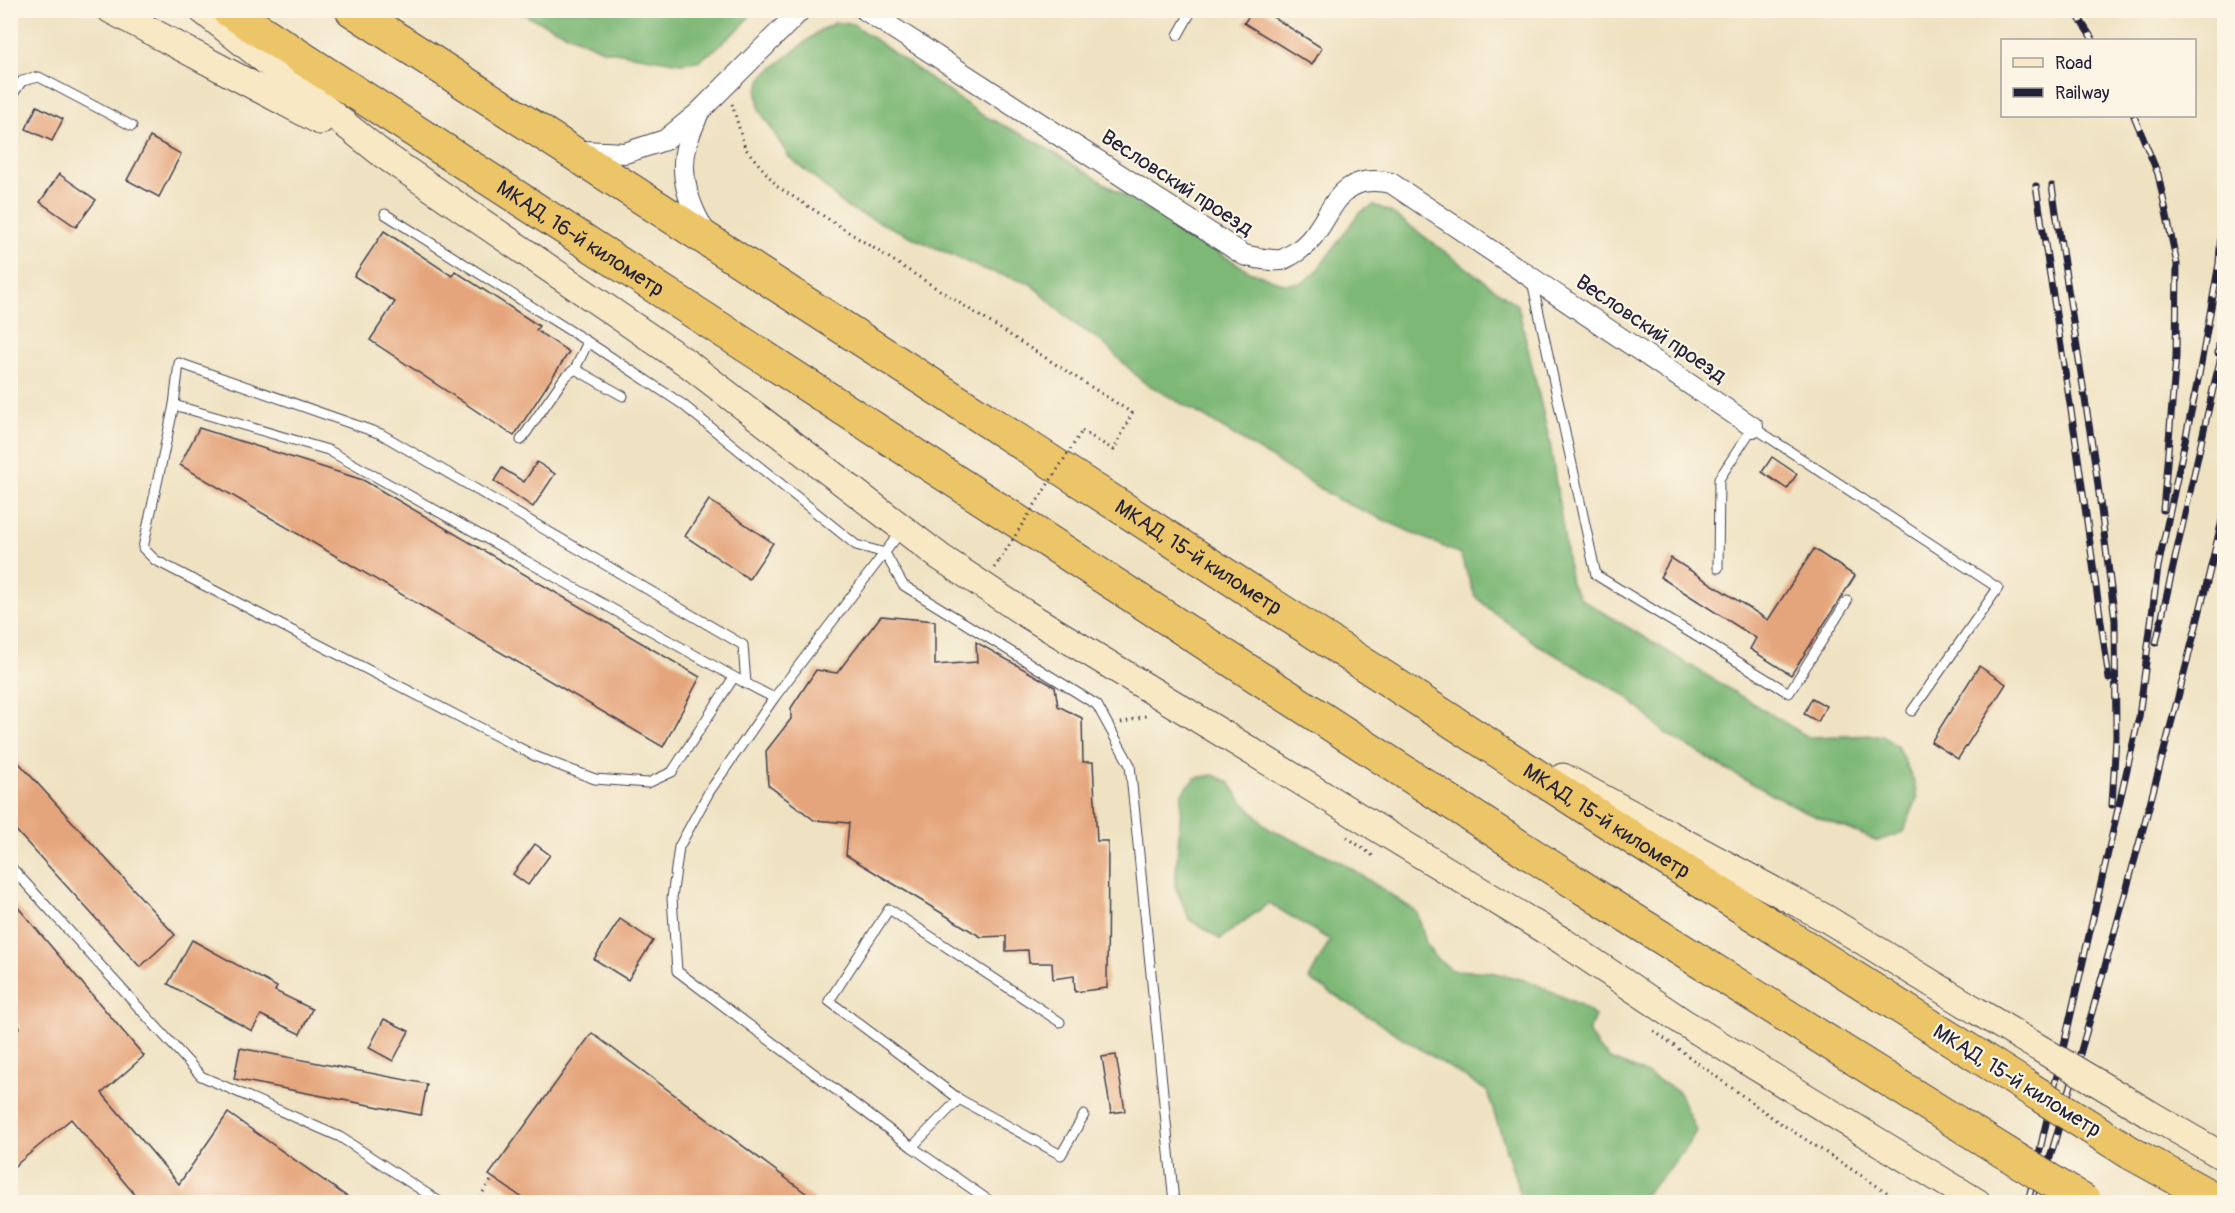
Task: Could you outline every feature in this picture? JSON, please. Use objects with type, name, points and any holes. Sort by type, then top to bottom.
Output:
[{"type":"highway","name":"МКАД, 16-й километр","points":[[228,10],[1605,902],[2085,1203]]},
{"type":"highway","points":[[352,10],[712,243]]},
{"type":"highway","name":"МКАД, 15-й километр","points":[[712,243],[1652,851],[2131,1153],[2220,1203]]},
{"type":"main road","points":[[111,10],[381,153]]},
{"type":"main road","points":[[202,10],[381,153],[687,363],[940,556],[1023,612],[1561,940],[1683,1022],[1977,1203]]},
{"type":"main road","points":[[1421,702],[1827,919],[2224,1157]]},
{"type":"street","points":[[543,135],[582,151],[625,153],[665,140],[699,113],[801,10]]},
{"type":"street","name":"Весловский проезд","points":[[865,10],[1244,255],[1262,260],[1283,260],[1304,247],[1345,189],[1359,182],[1377,180],[1391,183],[1753,427]]},
{"type":"street","points":[[699,113],[686,146],[685,180],[694,214],[712,243]]},
{"type":"lane","points":[[1178,35],[1192,10]]},
{"type":"lane","points":[[10,98],[22,81],[39,77],[132,126]]},
{"type":"lane","points":[[385,214],[682,404],[856,545],[885,553],[903,585],[1097,705],[1131,765],[1174,1203]]},
{"type":"lane","points":[[1532,278],[1596,574],[1789,693],[1847,601]]},
{"type":"lane","points":[[521,440],[565,377],[575,369],[588,342]]},
{"type":"lane","points":[[734,677],[672,772],[648,783],[595,779],[537,757],[155,560],[143,548],[174,405],[179,363],[381,434],[743,645],[746,684]]},
{"type":"lane","points":[[575,369],[623,396]]},
{"type":"lane","points":[[174,405],[328,450],[774,698]]},
{"type":"lane","points":[[1718,568],[1719,479],[1753,427],[1998,588],[1912,711]]},
{"type":"lane","points":[[904,528],[774,698],[709,792],[678,847],[672,898],[677,971],[912,1147],[991,1203]]},
{"type":"lane","points":[[10,866],[201,1076],[340,1137],[440,1203]]},
{"type":"lane","points":[[1060,1022],[889,909],[829,1001],[959,1099],[1061,1155],[1084,1115]]},
{"type":"lane","points":[[912,1147],[959,1099]]},
{"type":"path","points":[[726,85],[745,148],[778,187],[1132,413],[1114,450],[1082,431],[999,561]]},
{"type":"path","points":[[1109,727],[1139,716],[1157,714]]},
{"type":"path","points":[[1344,835],[1373,856],[1380,846]]},
{"type":"path","points":[[1653,1030],[1777,1121],[1902,1203]]},
{"type":"path","points":[[476,1203],[493,1178]]},
{"type":"green space","points":[[753,10],[741,27],[713,51],[698,61],[681,63],[603,50],[520,11]]},
{"type":"green space","points":[[835,23],[853,24],[982,115],[1033,140],[1249,271],[1284,284],[1302,283],[1316,272],[1359,213],[1374,205],[1391,212],[1518,306],[1550,443],[1571,584],[1581,599],[1808,737],[1881,735],[1897,746],[1914,781],[1917,799],[1903,832],[1878,841],[1810,814],[1745,780],[1665,733],[1625,695],[1535,643],[1493,612],[1475,596],[1460,554],[1337,499],[1205,417],[1142,381],[1102,342],[1072,322],[1031,284],[980,268],[846,207],[789,157],[759,109],[757,92],[763,76],[819,31]]},
{"type":"green space","points":[[1213,775],[1229,782],[1240,799],[1269,829],[1341,862],[1417,912],[1427,946],[1437,959],[1452,970],[1491,972],[1529,981],[1580,1005],[1595,1016],[1588,1032],[1597,1046],[1610,1059],[1647,1074],[1679,1092],[1696,1131],[1684,1151],[1637,1202],[1523,1202],[1487,1091],[1309,979],[1330,940],[1269,903],[1220,939],[1190,920],[1175,886],[1182,793],[1195,778]]},
{"type":"building","points":[[1253,10],[1262,10],[1322,48],[1312,65],[1244,23]]},
{"type":"building","points":[[37,106],[63,119],[52,141],[26,129]]},
{"type":"building","points":[[150,137],[181,154],[159,197],[127,180]]},
{"type":"building","points":[[59,174],[96,200],[76,227],[40,202]]},
{"type":"building","points":[[384,231],[452,276],[455,271],[539,326],[536,330],[569,352],[514,436],[370,340],[395,302],[354,276]]},
{"type":"building","points":[[199,428],[363,480],[700,677],[663,747],[180,465]]},
{"type":"building","points":[[1772,457],[1797,474],[1787,489],[1762,472]]},
{"type":"building","points":[[537,462],[555,474],[533,507],[494,481],[502,468],[524,482]]},
{"type":"building","points":[[709,500],[773,543],[749,579],[685,536]]},
{"type":"building","points":[[1814,549],[1855,576],[1791,675],[1750,649],[1756,638],[1660,577],[1671,558],[1768,620]]},
{"type":"building","points":[[881,616],[935,621],[935,665],[977,662],[976,642],[1055,687],[1058,706],[1082,718],[1083,762],[1093,762],[1097,841],[1108,841],[1107,988],[1075,992],[1074,976],[1053,979],[1052,963],[1029,963],[1028,950],[1006,951],[1006,936],[981,937],[846,855],[849,823],[814,820],[768,785],[766,751],[791,719],[791,708],[816,670],[837,673]]},
{"type":"building","points":[[1979,666],[2006,684],[1958,759],[1931,742]]},
{"type":"building","points":[[1812,698],[1826,706],[1818,722],[1804,714]]},
{"type":"building","points":[[10,753],[175,935],[140,967],[10,824]]},
{"type":"building","points":[[535,844],[550,855],[528,885],[513,874]]},
{"type":"building","points":[[10,898],[144,1056],[102,1093],[179,1184],[228,1113],[356,1203],[142,1203],[71,1119],[10,1170],[10,1036],[20,1027],[10,1016]]},
{"type":"building","points":[[620,919],[653,941],[628,980],[594,959]]},
{"type":"building","points":[[192,940],[277,987],[275,991],[312,1009],[300,1034],[261,1015],[252,1031],[168,984]]},
{"type":"building","points":[[384,1019],[409,1031],[393,1061],[369,1048]]},
{"type":"building","points":[[592,1033],[819,1203],[530,1203],[489,1175]]},
{"type":"building","points":[[240,1048],[427,1084],[421,1115],[234,1079]]},
{"type":"building","points":[[1116,1055],[1125,1111],[1111,1113],[1102,1057]]},
{"type":"railway","points":[[2074,10],[2092,39]]},
{"type":"railway","points":[[2219,10],[2224,92]]},
{"type":"railway","points":[[2134,117],[2158,174],[2177,264],[2176,357],[2163,510]]},
{"type":"railway","points":[[2036,186],[2075,436],[2109,679]]},
{"type":"railway","points":[[2052,186],[2096,470],[2115,620],[2116,737],[2112,805]]},
{"type":"railway","points":[[2028,1202],[2139,717],[2158,567],[2199,375],[2219,263],[2224,188]]},
{"type":"railway","points":[[2218,353],[2224,306]]},
{"type":"railway","points":[[2156,643],[2224,345]]},
{"type":"railway","points":[[2037,1202],[2135,858],[2224,512]]}]
